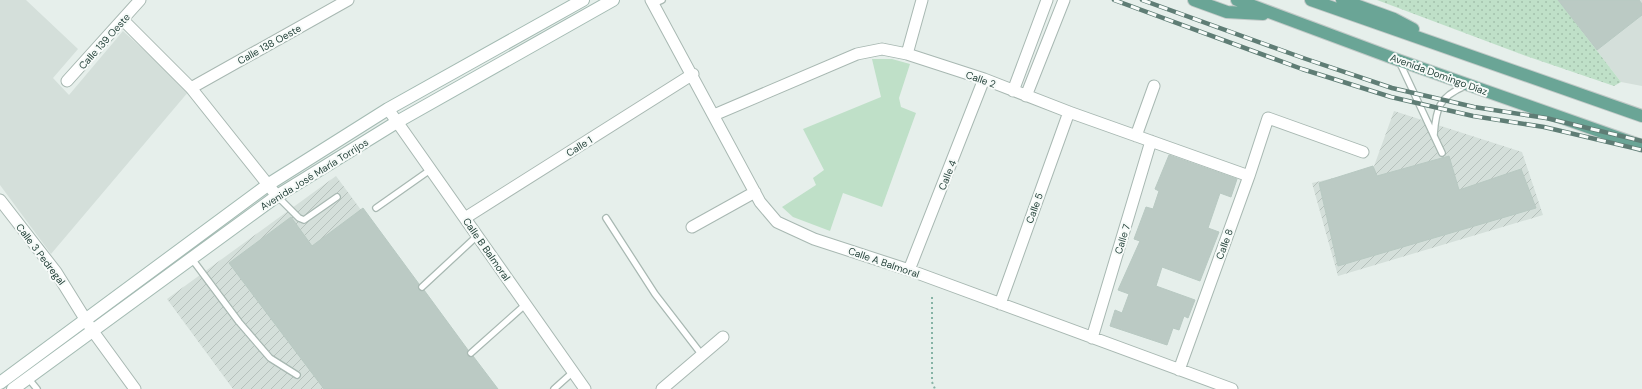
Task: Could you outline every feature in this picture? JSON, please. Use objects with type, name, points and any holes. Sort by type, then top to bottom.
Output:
[{"type":"main road","name":"Avenida José María Torrijos","points":[[0,383],[85,318],[269,184],[388,109],[583,0]]},
{"type":"main road","name":"Avenida José María Torrijos","points":[[13,389],[277,196],[397,122],[613,0]]},
{"type":"main road","points":[[1194,0],[1227,12],[1274,14]]},
{"type":"main road","name":"Avenida Domingo Díaz","points":[[1237,0],[1398,60],[1642,146]]},
{"type":"main road","points":[[1311,0],[1642,116]]},
{"type":"main road","points":[[1342,0],[1394,19],[1465,54]]},
{"type":"street","name":"Calle 139 Oeste","points":[[67,81],[140,0]]},
{"type":"street","name":"Calle 138 Oeste","points":[[191,88],[348,0]]},
{"type":"street","points":[[907,54],[922,0]]},
{"type":"street","points":[[1013,91],[1046,0]]},
{"type":"street","points":[[1026,96],[1064,0]]},
{"type":"street","name":"Calle A Balmoral","points":[[655,1],[760,202],[777,222],[814,239],[909,270],[1232,389]]},
{"type":"street","points":[[123,20],[191,88],[269,184],[277,196]]},
{"type":"street","name":"Calle 2","points":[[714,115],[857,54],[882,49],[907,54],[984,79],[1069,112],[1249,176]]},
{"type":"street","name":"Calle 1","points":[[465,218],[692,74]]},
{"type":"street","name":"Calle 4","points":[[909,270],[984,79]]},
{"type":"street","points":[[1136,136],[1154,86]]},
{"type":"street","name":"Calle B Balmoral","points":[[388,109],[585,389]]},
{"type":"street","name":"Calle 5","points":[[1000,304],[1069,112]]},
{"type":"street","name":"Calle 8","points":[[1179,370],[1249,176],[1268,118],[1362,152]]},
{"type":"street","name":"Calle 7","points":[[1092,338],[1151,141]]},
{"type":"street","points":[[692,227],[755,192]]},
{"type":"street","name":"Calle 3 Pedregal","points":[[0,200],[56,272],[92,330],[135,389]]},
{"type":"street","points":[[662,389],[723,337]]},
{"type":"lane","points":[[1398,60],[1442,154]]},
{"type":"lane","points":[[1434,135],[1436,116],[1440,105],[1449,94],[1468,85]]},
{"type":"lane","points":[[376,208],[430,170]]},
{"type":"lane","points":[[277,196],[299,218],[304,220],[337,197]]},
{"type":"lane","points":[[606,218],[655,294],[702,356]]},
{"type":"lane","points":[[422,287],[477,236]]},
{"type":"lane","points":[[191,258],[239,322],[270,358],[297,375]]},
{"type":"lane","points":[[471,353],[526,304]]},
{"type":"lane","points":[[554,389],[573,372]]},
{"type":"lane","points":[[28,378],[36,389]]},
{"type":"path","points":[[932,297],[932,382],[935,389]]},
{"type":"shaded area","points":[[0,0],[26,0],[78,49],[53,78],[69,95],[123,31],[189,91],[51,254],[0,185]]},
{"type":"shaded area","points":[[1558,0],[1642,0],[1642,86],[1621,82]]},
{"type":"shaded area","points":[[1394,111],[1522,152],[1543,215],[1338,276],[1312,183],[1373,169]]},
{"type":"shaded area","points":[[336,176],[493,389],[233,389],[167,299]]},
{"type":"green space","points":[[1377,0],[1558,0],[1621,82],[1614,86],[1529,57]]},
{"type":"green space","points":[[872,59],[892,59],[910,64],[899,98],[901,107],[916,113],[882,207],[843,193],[830,231],[793,217],[782,207],[816,185],[813,178],[824,170],[803,129],[881,97]]},
{"type":"building","points":[[1558,0],[1639,0],[1642,4],[1642,15],[1597,50]]},
{"type":"building","points":[[1169,155],[1237,179],[1231,197],[1220,193],[1208,228],[1219,232],[1200,281],[1162,267],[1156,286],[1195,300],[1188,318],[1184,316],[1179,330],[1173,328],[1167,345],[1110,326],[1115,310],[1122,313],[1129,294],[1118,290],[1140,241],[1134,239],[1146,207],[1153,209],[1159,191],[1155,189]]},
{"type":"building","points":[[1449,156],[1459,190],[1521,169],[1536,208],[1338,266],[1319,183],[1373,166],[1377,176]]},
{"type":"building","points":[[363,208],[419,284],[419,290],[424,290],[468,350],[468,356],[473,356],[498,389],[324,389],[229,263],[291,217],[312,246]]},
{"type":"railway","points":[[1114,0],[1302,69],[1391,97],[1473,116],[1544,127],[1642,150]]},
{"type":"railway","points":[[1142,0],[1392,88],[1474,107],[1546,118],[1642,141]]}]
